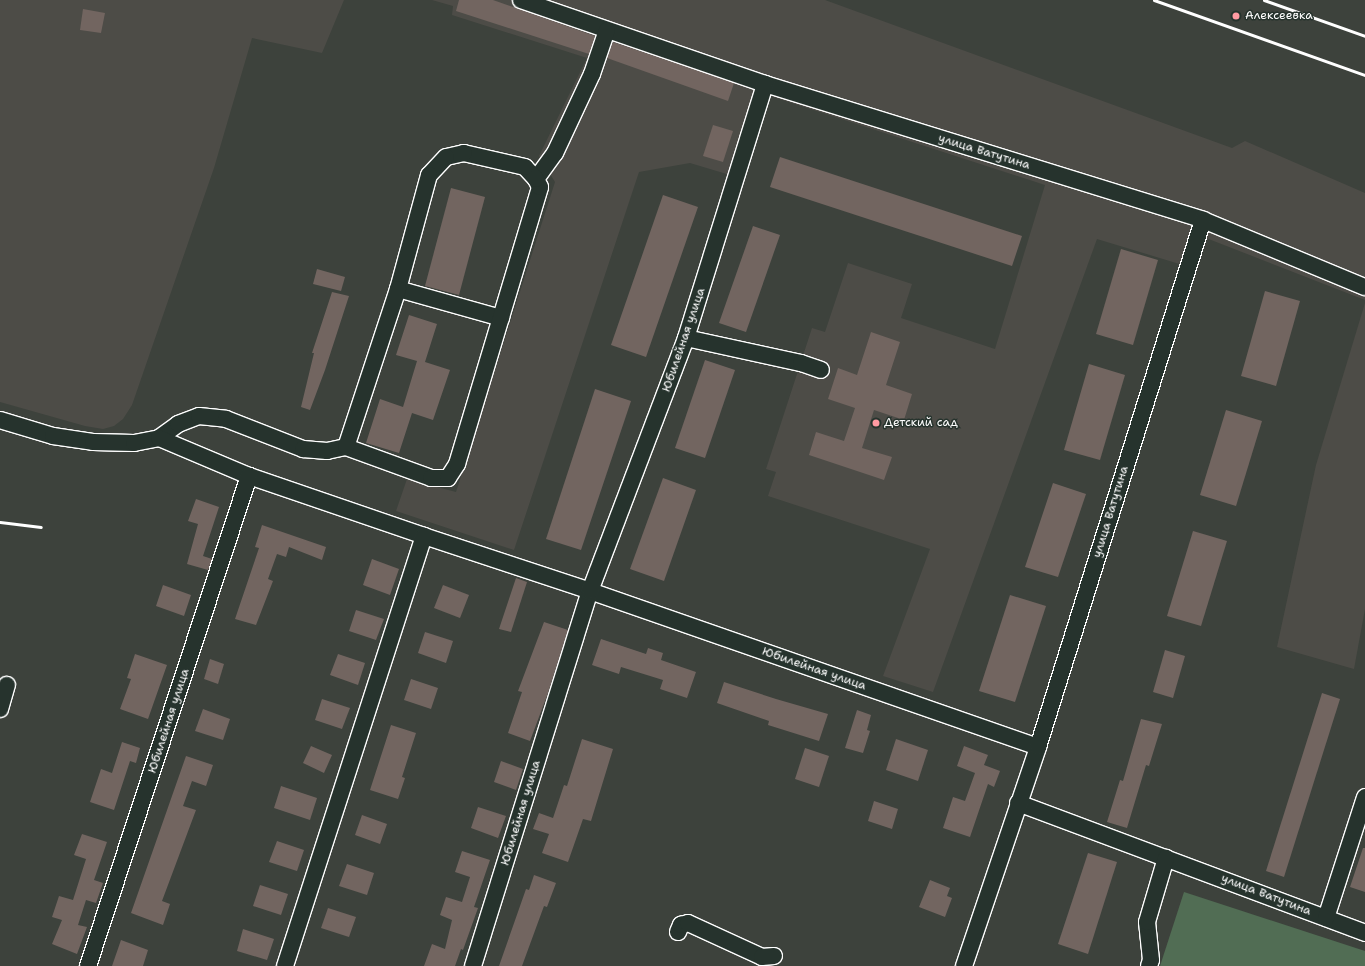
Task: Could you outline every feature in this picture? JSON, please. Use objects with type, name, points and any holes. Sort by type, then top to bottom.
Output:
[{"type":"street","name":"улица Ватутина","points":[[521,0],[765,84],[1203,220],[1365,287]]},
{"type":"street","points":[[536,179],[555,153],[592,74],[607,30]]},
{"type":"street","name":"Юбилейная улица","points":[[473,966],[590,591],[686,338],[765,84]]},
{"type":"street","points":[[0,420],[53,436],[93,442],[134,443],[159,438],[178,424],[199,416],[226,419],[303,449],[327,451],[346,447],[431,478],[448,478],[457,464],[540,187],[536,179],[525,167],[464,153],[446,157],[429,175],[398,289],[346,447]]},
{"type":"street","name":"улица Ватутина","points":[[964,966],[1038,747],[1203,220]]},
{"type":"street","points":[[398,289],[501,318]]},
{"type":"street","points":[[686,338],[801,363],[821,370]]},
{"type":"street","name":"Юбилейная улица","points":[[159,438],[249,476],[590,591],[1038,747]]},
{"type":"street","name":"Юбилейная улица","points":[[88,966],[249,476]]},
{"type":"street","points":[[285,966],[424,536]]},
{"type":"street","points":[[0,709],[7,684]]},
{"type":"street","points":[[1326,918],[1365,797]]},
{"type":"street","name":"улица Ватутина","points":[[1018,803],[1365,933]]},
{"type":"street","points":[[1149,966],[1151,960],[1147,922],[1166,858]]},
{"type":"street","points":[[678,932],[681,925],[688,923],[762,956],[774,956]]},
{"type":"shaded area","points":[[0,0],[344,0],[322,53],[252,38],[214,168],[132,405],[123,419],[114,426],[103,429],[85,426],[0,402]]},
{"type":"shaded area","points":[[432,0],[825,0],[1232,148],[1245,141],[1365,193],[1365,300],[1206,238],[1196,269],[1097,239],[933,692],[883,676],[930,549],[768,496],[776,472],[766,469],[812,328],[825,332],[848,263],[912,284],[901,318],[995,349],[1045,185],[758,92],[730,175],[690,163],[639,172],[514,550],[396,511],[407,479],[456,492],[555,182],[539,156],[587,58],[452,15],[453,6]]},
{"type":"shaded area","points":[[1365,303],[1365,609],[1354,669],[1277,647],[1316,465]]},
{"type":"green space","points":[[1184,892],[1365,951],[1365,966],[1160,966]]},
{"type":"building","points":[[459,0],[493,0],[595,36],[589,54],[456,11]]},
{"type":"building","points":[[83,9],[105,13],[101,33],[80,30]]},
{"type":"building","points":[[613,42],[734,83],[728,101],[607,58]]},
{"type":"building","points":[[713,125],[733,131],[723,162],[703,156]]},
{"type":"building","points":[[780,157],[1022,236],[1012,266],[770,187]]},
{"type":"building","points":[[451,188],[485,197],[459,295],[425,286]]},
{"type":"building","points":[[663,195],[698,207],[646,357],[611,345]]},
{"type":"building","points":[[753,226],[780,235],[746,332],[719,323]]},
{"type":"building","points":[[1121,249],[1158,260],[1133,345],[1096,334]]},
{"type":"building","points":[[317,269],[345,277],[341,291],[313,284]]},
{"type":"building","points":[[1265,291],[1300,301],[1276,386],[1241,376]]},
{"type":"building","points":[[332,292],[349,296],[325,370],[310,410],[301,407],[314,353],[312,353]]},
{"type":"building","points":[[409,315],[437,324],[425,362],[450,370],[433,420],[412,413],[399,453],[366,443],[380,399],[403,407],[417,361],[396,355]]},
{"type":"building","points":[[871,332],[900,342],[886,385],[912,394],[904,420],[874,410],[862,448],[892,457],[884,480],[809,455],[816,432],[844,441],[855,408],[828,399],[838,368],[857,375]]},
{"type":"building","points":[[705,360],[735,370],[705,458],[675,448]]},
{"type":"building","points":[[1089,364],[1125,375],[1100,460],[1064,450]]},
{"type":"building","points":[[595,389],[631,401],[581,550],[546,539]]},
{"type":"building","points":[[1226,410],[1262,421],[1236,506],[1200,495]]},
{"type":"building","points":[[663,478],[696,490],[664,581],[630,569]]},
{"type":"building","points":[[1053,483],[1086,494],[1058,577],[1025,567]]},
{"type":"building","points":[[196,499],[219,507],[203,556],[212,559],[208,570],[187,564],[198,524],[188,521]]},
{"type":"building","points":[[262,525],[326,547],[322,560],[289,547],[286,557],[277,554],[268,579],[273,581],[256,625],[235,619],[259,548],[255,547]]},
{"type":"building","points":[[1193,531],[1227,541],[1201,626],[1167,616]]},
{"type":"building","points":[[372,559],[399,569],[390,595],[363,585]]},
{"type":"building","points":[[516,578],[527,582],[511,632],[499,629]]},
{"type":"building","points":[[163,585],[191,595],[184,616],[156,606]]},
{"type":"building","points":[[443,585],[469,595],[460,618],[434,608]]},
{"type":"building","points":[[1010,595],[1046,606],[1015,702],[979,691]]},
{"type":"building","points":[[356,610],[384,619],[376,640],[349,631]]},
{"type":"building","points":[[544,622],[568,630],[548,693],[530,741],[508,733],[522,692],[518,691]]},
{"type":"building","points":[[425,632],[453,641],[446,663],[418,653]]},
{"type":"building","points":[[601,639],[646,654],[648,648],[663,653],[661,660],[696,672],[687,698],[660,689],[663,680],[621,667],[619,674],[592,665]]},
{"type":"building","points":[[1165,650],[1185,656],[1173,698],[1153,692]]},
{"type":"building","points":[[135,654],[167,665],[148,719],[120,709],[131,679],[127,678]]},
{"type":"building","points":[[338,654],[365,663],[358,685],[330,675]]},
{"type":"building","points":[[210,659],[224,664],[218,684],[204,679]]},
{"type":"building","points":[[411,679],[438,688],[431,709],[404,700]]},
{"type":"building","points":[[724,682],[828,714],[819,741],[768,725],[769,721],[717,703]]},
{"type":"building","points":[[1322,693],[1340,699],[1284,877],[1266,871]]},
{"type":"building","points":[[322,699],[350,708],[342,729],[315,720]]},
{"type":"building","points":[[203,709],[230,719],[223,740],[195,731]]},
{"type":"building","points":[[857,710],[871,715],[867,730],[870,731],[863,753],[845,748]]},
{"type":"building","points":[[1141,719],[1162,724],[1149,766],[1146,765],[1127,828],[1107,822],[1120,780],[1123,781]]},
{"type":"building","points":[[391,725],[416,733],[402,777],[405,778],[398,799],[370,790]]},
{"type":"building","points":[[582,739],[613,749],[591,821],[583,819],[568,862],[542,853],[549,834],[533,829],[539,813],[553,818],[564,785],[567,786]]},
{"type":"building","points":[[896,739],[928,750],[918,781],[886,770]]},
{"type":"building","points":[[122,742],[140,748],[136,763],[130,761],[114,810],[90,802],[101,769],[112,773]]},
{"type":"building","points":[[311,746],[332,755],[324,773],[303,763]]},
{"type":"building","points":[[964,746],[988,755],[984,765],[1000,771],[994,787],[988,784],[970,837],[943,828],[953,797],[965,801],[975,773],[957,766]]},
{"type":"building","points":[[805,748],[829,756],[819,787],[795,779]]},
{"type":"building","points":[[186,756],[213,765],[206,786],[192,781],[183,806],[196,810],[162,901],[170,904],[163,925],[131,913]]},
{"type":"building","points":[[501,761],[523,769],[516,790],[494,782]]},
{"type":"building","points":[[281,786],[317,798],[310,820],[274,808]]},
{"type":"building","points":[[874,801],[898,809],[892,829],[868,821]]},
{"type":"building","points":[[478,807],[506,816],[498,838],[471,828]]},
{"type":"building","points":[[362,815],[387,824],[380,844],[355,835]]},
{"type":"building","points":[[82,834],[107,842],[94,880],[103,883],[96,903],[86,900],[78,925],[87,927],[77,954],[52,944],[62,920],[52,917],[59,896],[73,900],[86,859],[74,855]]},
{"type":"building","points":[[277,841],[304,850],[297,871],[269,862]]},
{"type":"building","points":[[1363,848],[1365,848],[1365,892],[1350,887]]},
{"type":"building","points":[[462,851],[490,860],[474,907],[478,908],[463,950],[461,949],[455,966],[424,966],[432,944],[445,949],[452,920],[440,915],[446,897],[462,902],[470,877],[455,872]]},
{"type":"building","points":[[1088,853],[1117,862],[1088,954],[1058,944]]},
{"type":"building","points":[[347,864],[374,873],[367,895],[339,886]]},
{"type":"building","points":[[534,875],[556,883],[547,907],[544,906],[522,966],[499,966],[526,889],[529,890]]},
{"type":"building","points":[[930,880],[950,888],[947,896],[952,898],[945,917],[919,907]]},
{"type":"building","points":[[260,885],[288,894],[281,915],[253,906]]},
{"type":"building","points":[[328,908],[356,917],[349,937],[321,928]]},
{"type":"building","points":[[243,929],[274,939],[267,960],[237,951]]},
{"type":"building","points":[[121,940],[148,950],[143,966],[112,966]]},
{"type":"railway","points":[[1154,0],[1365,75]]},
{"type":"railway","points":[[1264,0],[1365,36]]},
{"type":"railway","points":[[0,522],[41,527]]},
{"type":"place","name":"Алексеевка","points":[[1236,16]]},
{"type":"place","name":"Детский сад","points":[[876,423]]}]
